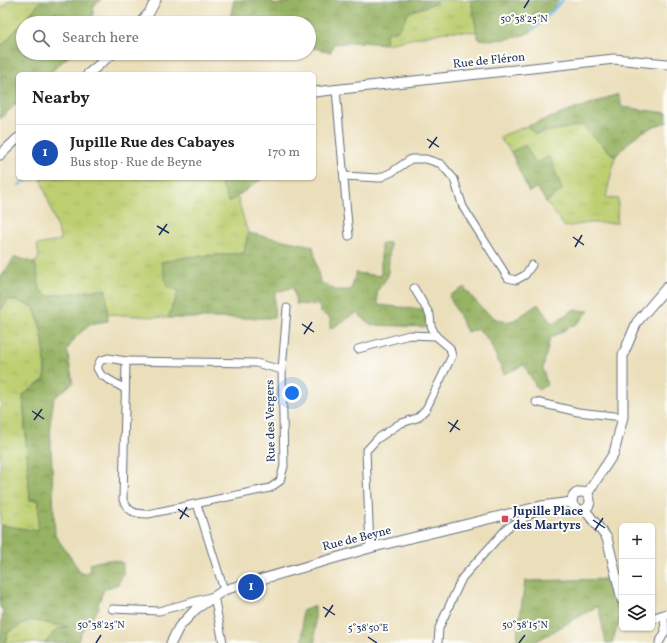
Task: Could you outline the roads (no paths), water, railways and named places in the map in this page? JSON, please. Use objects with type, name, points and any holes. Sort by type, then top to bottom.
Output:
[{"type":"street","points":[[145,16],[155,2]]},
{"type":"street","name":"Rue de Fléron","points":[[316,92],[614,59],[667,64]]},
{"type":"street","points":[[90,72],[105,60]]},
{"type":"street","points":[[336,90],[349,236]]},
{"type":"street","points":[[0,155],[16,140]]},
{"type":"street","points":[[344,176],[379,178],[392,172],[411,159],[426,159],[441,164],[454,179],[463,207],[508,278],[516,280],[525,275],[532,265]]},
{"type":"street","points":[[587,494],[614,453],[624,417],[623,355],[637,322],[667,287]]},
{"type":"street","points":[[370,548],[366,451],[382,435],[399,424],[417,418],[426,410],[452,356],[450,348],[436,336],[431,326],[430,315],[414,288]]},
{"type":"street","name":"Rue des Vergers","points":[[126,362],[123,500],[128,510],[136,514],[148,514],[270,488],[280,480],[284,466],[282,370],[286,308]]},
{"type":"street","points":[[358,349],[409,335],[436,336]]},
{"type":"street","name":"Rue des Vergers","points":[[125,389],[101,375],[97,368],[100,361],[108,358],[126,362],[256,363],[282,370]]},
{"type":"street","points":[[536,402],[578,412],[624,417]]},
{"type":"street","points":[[585,492],[587,494],[590,499],[589,507],[586,510],[581,511],[573,508],[571,499],[576,493],[585,492]]},
{"type":"street","name":"Rue de Beyne","points":[[171,643],[179,627],[196,609],[224,590],[370,548],[541,506],[572,502]]},
{"type":"street","points":[[197,504],[224,590]]},
{"type":"street","points":[[438,643],[439,628],[462,578],[507,528],[528,516],[541,506]]},
{"type":"street","points":[[586,510],[607,538],[621,595]]},
{"type":"street","points":[[112,609],[159,611],[214,596],[223,643]]},
{"type":"street","points":[[655,618],[665,615],[665,632],[659,643]]},
{"type":"waterway","points":[[533,30],[563,0]]},
{"type":"waterway","points":[[19,185],[27,180]]},
{"type":"place","name":"Jupille Place des Martyrs","points":[[505,519]]},
{"type":"place","name":"Jupille Rue des Cabayes","points":[[251,587]]}]
